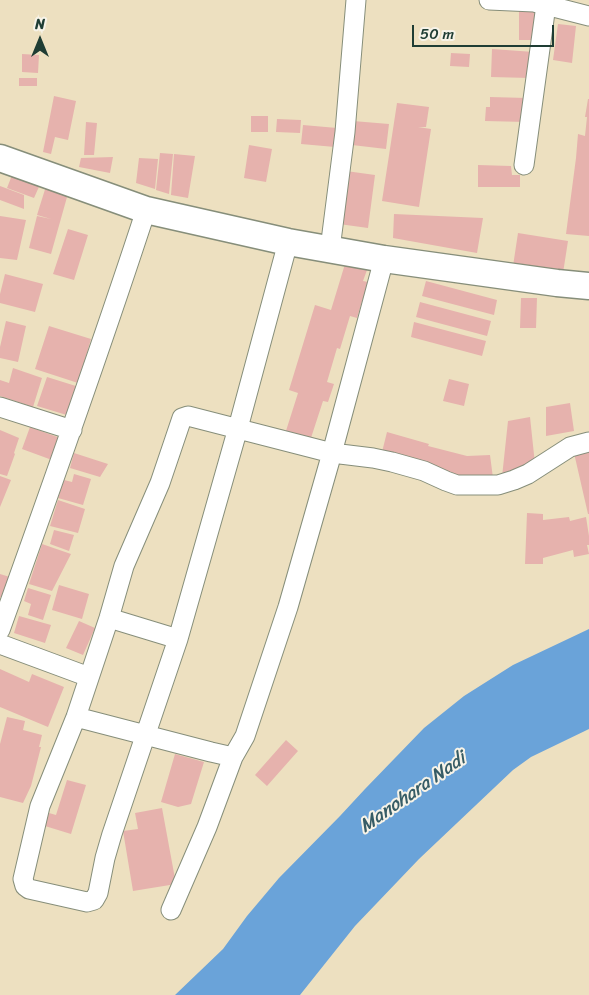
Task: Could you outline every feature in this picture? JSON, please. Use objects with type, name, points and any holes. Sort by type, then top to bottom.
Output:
[{"type":"street","points":[[330,249],[345,132],[356,0]]},
{"type":"street","points":[[490,0],[534,2],[589,16]]},
{"type":"street","points":[[524,165],[546,5]]},
{"type":"street","points":[[0,158],[146,210],[288,242],[384,259],[589,286]]},
{"type":"street","points":[[0,630],[72,430],[146,210]]},
{"type":"street","points":[[288,242],[238,428],[178,638],[112,834],[98,892],[94,900],[87,902],[29,889],[25,886],[23,879],[40,806],[76,717],[124,566],[160,483],[182,418],[188,416],[238,428],[332,453],[392,462],[424,471],[446,482],[457,485],[498,485],[514,480],[528,474],[570,447],[589,442]]},
{"type":"street","points":[[171,910],[207,827],[234,757],[245,736],[288,607],[384,259]]},
{"type":"street","points":[[0,407],[72,430]]},
{"type":"street","points":[[109,618],[178,638]]},
{"type":"street","points":[[0,644],[89,677]]},
{"type":"street","points":[[76,717],[234,757]]},
{"type":"water","name":"Manohara Nadi","points":[[589,629],[589,729],[531,757],[513,770],[419,859],[355,926],[300,995],[175,995],[223,949],[247,916],[279,878],[424,728],[464,696],[513,665]]},
{"type":"building","points":[[519,8],[538,8],[531,50],[531,40],[519,40]]},
{"type":"building","points":[[558,24],[576,26],[572,63],[553,60]]},
{"type":"building","points":[[492,49],[534,52],[530,78],[491,77]]},
{"type":"building","points":[[451,53],[470,54],[469,67],[450,66]]},
{"type":"building","points":[[22,54],[39,55],[38,73],[22,72]]},
{"type":"building","points":[[19,78],[37,78],[37,86],[19,86]]},
{"type":"building","points":[[54,96],[76,101],[68,140],[55,137],[51,154],[43,152]]},
{"type":"building","points":[[490,97],[527,98],[526,122],[485,121],[486,107],[490,107]]},
{"type":"building","points":[[588,99],[589,236],[566,234],[578,134],[585,136],[587,117],[585,117]]},
{"type":"building","points":[[397,103],[429,107],[426,127],[418,127],[431,129],[419,207],[382,201]]},
{"type":"building","points":[[251,116],[268,116],[268,132],[251,132]]},
{"type":"building","points":[[277,119],[301,120],[300,133],[276,132]]},
{"type":"building","points":[[353,121],[389,124],[386,149],[352,145]]},
{"type":"building","points":[[86,122],[97,123],[94,155],[84,155]]},
{"type":"building","points":[[303,125],[337,128],[335,147],[301,144]]},
{"type":"building","points":[[249,145],[272,149],[266,182],[244,178]]},
{"type":"building","points":[[160,153],[173,154],[169,194],[156,190]]},
{"type":"building","points":[[174,154],[195,156],[188,198],[171,195]]},
{"type":"building","points":[[113,157],[110,173],[79,167],[81,158]]},
{"type":"building","points":[[139,158],[158,159],[155,189],[136,183]]},
{"type":"building","points":[[478,165],[511,166],[512,175],[520,175],[520,187],[478,187]]},
{"type":"building","points":[[14,170],[42,180],[34,198],[7,188]]},
{"type":"building","points":[[346,171],[375,175],[368,228],[339,224]]},
{"type":"building","points":[[47,183],[69,190],[51,254],[29,248],[37,216],[51,219],[37,215]]},
{"type":"building","points":[[0,186],[24,195],[24,209],[0,200]]},
{"type":"building","points":[[394,214],[483,218],[477,253],[393,238]]},
{"type":"building","points":[[0,216],[26,220],[17,260],[0,258]]},
{"type":"building","points":[[68,229],[88,235],[74,280],[53,274]]},
{"type":"building","points":[[518,233],[568,241],[563,273],[513,266]]},
{"type":"building","points":[[345,264],[367,270],[363,281],[368,282],[357,318],[350,316],[340,349],[337,348],[327,382],[334,384],[328,402],[323,401],[310,441],[285,434],[298,393],[289,390],[315,305],[331,310]]},
{"type":"building","points":[[5,274],[43,284],[35,312],[0,303],[0,294]]},
{"type":"building","points":[[426,281],[497,300],[494,315],[422,296]]},
{"type":"building","points":[[521,298],[537,298],[536,328],[520,328]]},
{"type":"building","points":[[420,302],[491,321],[487,336],[416,317]]},
{"type":"building","points":[[6,321],[26,326],[18,362],[0,358],[0,347]]},
{"type":"building","points":[[414,322],[486,341],[482,356],[411,337]]},
{"type":"building","points":[[49,326],[91,339],[78,383],[35,369]]},
{"type":"building","points":[[13,368],[42,378],[33,407],[0,396],[0,380],[9,383]]},
{"type":"building","points":[[47,377],[79,387],[70,416],[37,406]]},
{"type":"building","points":[[449,379],[469,384],[464,406],[443,401]]},
{"type":"building","points":[[570,403],[574,431],[546,436],[546,407]]},
{"type":"building","points":[[530,417],[535,464],[502,477],[508,421]]},
{"type":"building","points":[[30,427],[60,438],[52,460],[22,449]]},
{"type":"building","points":[[0,430],[19,438],[7,476],[0,474]]},
{"type":"building","points":[[387,432],[429,444],[428,446],[467,456],[490,455],[493,478],[462,479],[382,452]]},
{"type":"building","points":[[589,450],[589,514],[588,514],[574,453]]},
{"type":"building","points":[[74,453],[108,464],[100,477],[70,468]]},
{"type":"building","points":[[74,474],[91,479],[83,505],[58,498],[64,480],[72,482]]},
{"type":"building","points":[[0,476],[11,480],[0,507]]},
{"type":"building","points":[[58,500],[85,509],[78,533],[50,526]]},
{"type":"building","points":[[527,513],[543,514],[543,520],[569,517],[570,521],[586,517],[589,554],[574,557],[573,550],[543,558],[543,564],[525,564]]},
{"type":"building","points":[[54,530],[74,535],[69,551],[50,544]]},
{"type":"building","points":[[42,544],[71,554],[52,591],[29,584]]},
{"type":"building","points":[[0,574],[13,578],[5,599],[0,597]]},
{"type":"building","points":[[59,585],[89,594],[82,619],[52,610]]},
{"type":"building","points":[[28,588],[51,595],[43,620],[28,615],[31,604],[24,601]]},
{"type":"building","points":[[19,616],[51,625],[45,643],[14,633]]},
{"type":"building","points":[[79,621],[95,628],[83,655],[66,648]]},
{"type":"building","points":[[0,669],[29,682],[32,674],[64,687],[48,727],[0,707]]},
{"type":"building","points":[[7,717],[25,721],[23,730],[42,735],[39,747],[41,747],[31,786],[23,803],[0,797],[0,744]]},
{"type":"building","points":[[286,740],[298,751],[267,786],[255,775]]},
{"type":"building","points":[[175,754],[204,762],[191,804],[178,807],[161,802]]},
{"type":"building","points":[[67,780],[86,785],[71,834],[45,826],[49,813],[56,815]]},
{"type":"building","points":[[162,808],[176,884],[133,891],[123,831],[138,829],[135,813]]}]
